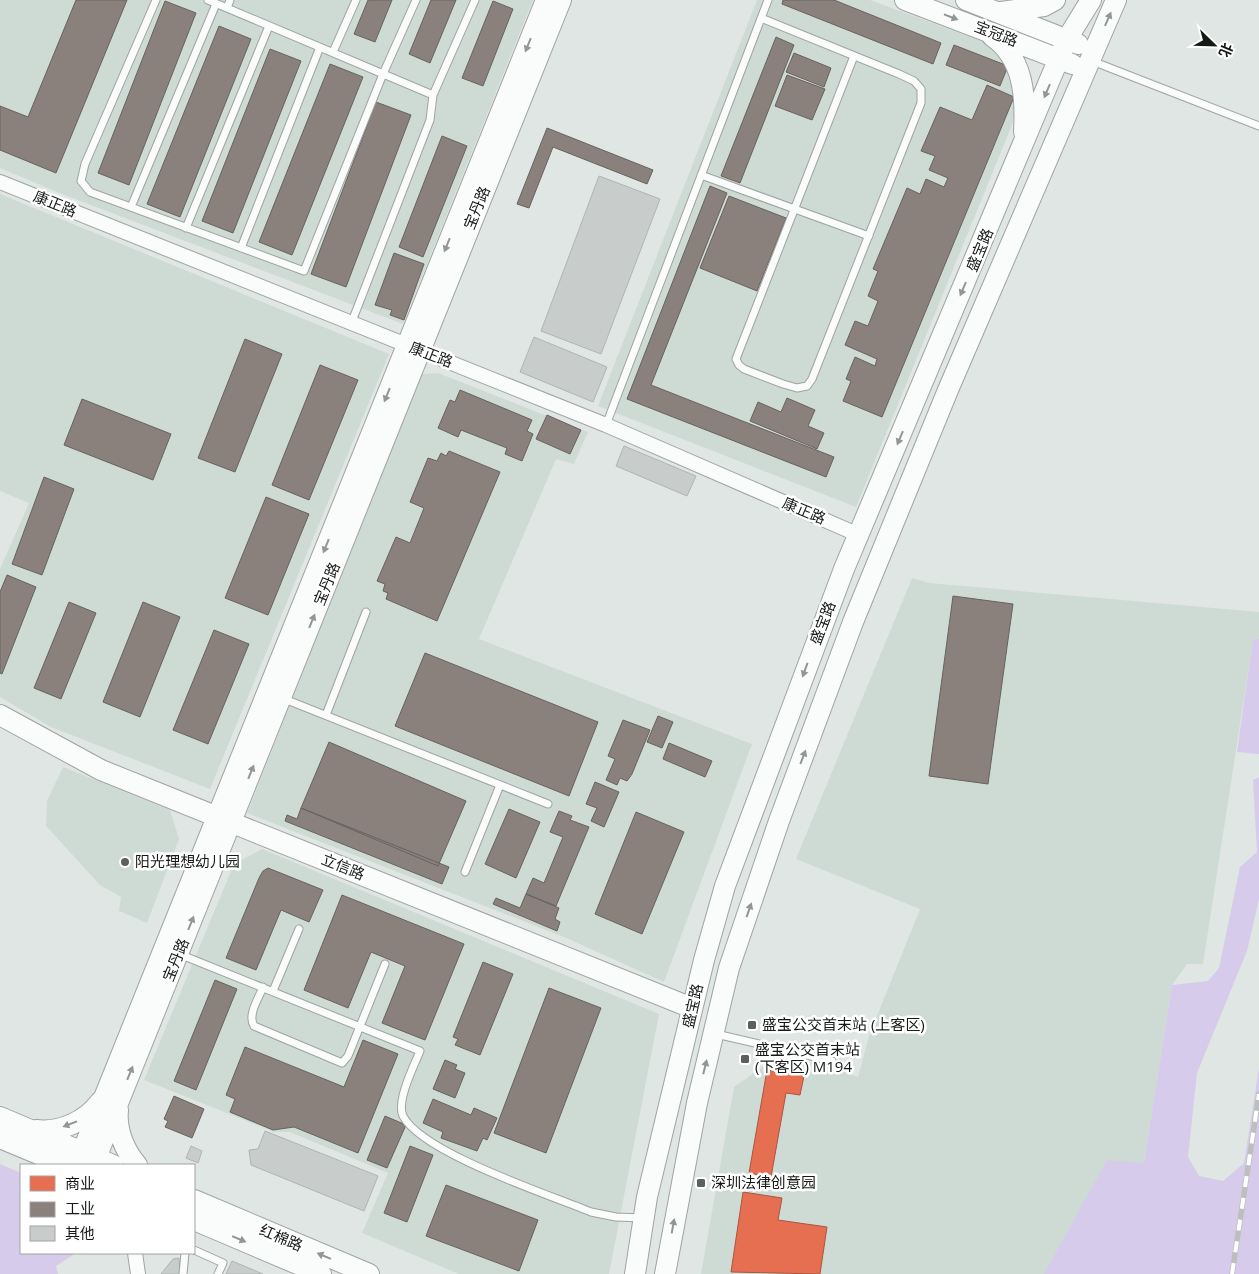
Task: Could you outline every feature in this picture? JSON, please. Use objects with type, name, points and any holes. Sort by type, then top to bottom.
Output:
[{"type":"main road","name":"宝丹路","points":[[224,819],[281,698],[546,0]]},
{"type":"main road","name":"宝丹路","points":[[93,1161],[112,1099],[413,349],[561,0]]},
{"type":"main road","name":"宝冠路","points":[[906,0],[1060,59],[1090,59]]},
{"type":"main road","name":"宝冠路","points":[[966,0],[1067,39],[1090,59]]},
{"type":"main road","points":[[1000,12],[1044,6],[1055,0]]},
{"type":"main road","name":"盛宝路","points":[[635,1274],[644,1218],[692,1008],[726,886],[817,637],[859,535],[1023,148],[1067,39],[1091,0]]},
{"type":"main road","name":"盛宝路","points":[[665,1274],[697,1103],[729,968],[776,830],[853,622],[948,390],[1116,0]]},
{"type":"main road","points":[[983,29],[1004,46],[1018,69],[1024,88],[1026,108],[1023,148]]},
{"type":"main road","name":"立信路","points":[[0,715],[101,770],[692,1008]]},
{"type":"main road","points":[[26,1128],[55,1130],[70,1125],[112,1099],[120,1133],[136,1164]]},
{"type":"main road","points":[[0,1117],[93,1161]]},
{"type":"main road","points":[[0,1138],[63,1164]]},
{"type":"main road","name":"红棉路","points":[[195,1200],[369,1274]]},
{"type":"main road","name":"红棉路","points":[[195,1220],[311,1272]]},
{"type":"street","name":"康正路","points":[[0,182],[606,425],[859,535]]},
{"type":"street","points":[[135,1254],[138,1274]]},
{"type":"lane","points":[[156,0],[85,164],[81,181],[90,192],[304,271],[383,74],[416,0]]},
{"type":"lane","points":[[208,0],[433,95]]},
{"type":"lane","points":[[226,8],[230,0]]},
{"type":"lane","points":[[333,52],[356,0]]},
{"type":"lane","points":[[351,324],[430,120],[433,95],[475,0]]},
{"type":"lane","points":[[606,425],[768,0]]},
{"type":"lane","points":[[130,207],[216,4]]},
{"type":"lane","points":[[761,18],[907,77],[914,81],[921,89],[921,103],[812,379],[807,386],[797,388],[744,369],[736,359],[854,56]]},
{"type":"lane","points":[[186,228],[269,26]]},
{"type":"lane","points":[[241,248],[320,47]]},
{"type":"lane","points":[[1090,59],[1259,126]]},
{"type":"lane","points":[[702,175],[869,236]]},
{"type":"lane","points":[[326,715],[366,612]]},
{"type":"lane","points":[[281,698],[548,804]]},
{"type":"lane","points":[[465,872],[500,785]]},
{"type":"lane","points":[[273,991],[299,929]]},
{"type":"lane","points":[[171,951],[420,1051],[401,1100],[402,1115],[416,1132],[449,1153],[591,1212],[644,1218]]},
{"type":"lane","points":[[264,987],[252,1016],[251,1022],[254,1026],[339,1063],[348,1056],[385,964]]},
{"type":"lane","points":[[714,1033],[832,1061]]},
{"type":"lane","points":[[195,1250],[223,1263],[218,1274]]},
{"type":"lane","points":[[183,1274],[185,1254]]},
{"type":"shaded area","points":[[0,0],[533,0],[403,324],[62,194],[0,168]]},
{"type":"shaded area","points":[[757,0],[870,0],[987,43],[1006,60],[1017,104],[1012,125],[856,507],[598,406]]},
{"type":"shaded area","points":[[0,194],[389,354],[210,789],[51,727],[0,697],[0,569],[29,503],[0,491]]},
{"type":"shaded area","points":[[438,373],[588,432],[574,464],[556,459],[479,639],[752,744],[664,982],[564,937],[247,813],[421,374]]},
{"type":"shaded area","points":[[912,578],[929,583],[1259,612],[1259,639],[1253,640],[1203,964],[1187,964],[1172,985],[1144,1164],[1045,1274],[701,1274],[734,1087],[774,1059],[819,1063],[858,1077],[869,1036],[920,909],[796,859]]},
{"type":"shaded area","points":[[1253,639],[1259,639],[1259,754],[1237,752]]},
{"type":"shaded area","name":"阳光理想幼儿园","points":[[63,767],[170,810],[179,839],[147,923],[119,911],[121,897],[100,885],[46,826],[47,801]]},
{"type":"shaded area","points":[[1259,777],[1259,899],[1247,951],[1197,1073],[1188,1157],[1199,1176],[1223,1181],[1244,1163],[1259,1068],[1259,1274],[1044,1274],[1107,1160],[1144,1163],[1172,985],[1208,981],[1219,968],[1240,867],[1257,852],[1253,780]]},
{"type":"shaded area","points":[[262,849],[659,1014],[609,1274],[459,1274],[362,1233],[388,1173],[290,1132],[274,1132],[144,1080],[234,864]]},
{"type":"shaded area","points":[[0,1164],[20,1173],[20,1254],[74,1254],[56,1266],[58,1274],[0,1274]]},
{"type":"building: 商业","points":[[767,1070],[804,1076],[800,1095],[786,1093],[771,1177],[749,1173]]},
{"type":"building: 商业","points":[[743,1192],[782,1198],[778,1220],[827,1227],[820,1274],[731,1272]]},
{"type":"building: 工业","points":[[76,0],[127,0],[56,173],[0,150],[0,106],[28,117]]},
{"type":"building: 工业","points":[[368,0],[392,0],[375,42],[354,34]]},
{"type":"building: 工业","points":[[431,0],[456,0],[430,63],[409,54]]},
{"type":"building: 工业","points":[[783,0],[834,0],[941,43],[933,64],[782,4]]},
{"type":"building: 工业","points":[[165,1],[196,13],[129,185],[98,173]]},
{"type":"building: 工业","points":[[493,1],[513,9],[483,86],[462,78]]},
{"type":"building: 工业","points":[[219,26],[251,39],[180,217],[147,204]]},
{"type":"building: 工业","points":[[776,37],[794,45],[740,183],[721,176]]},
{"type":"building: 工业","points":[[954,45],[1008,66],[1000,86],[946,65]]},
{"type":"building: 工业","points":[[270,49],[301,61],[233,233],[202,221]]},
{"type":"building: 工业","points":[[794,53],[831,68],[824,87],[786,72]]},
{"type":"building: 工业","points":[[330,64],[363,77],[292,255],[259,242]]},
{"type":"building: 工业","points":[[787,75],[825,89],[812,120],[775,106]]},
{"type":"building: 工业","points":[[987,85],[1014,97],[882,417],[843,401],[851,381],[846,379],[855,357],[875,366],[877,359],[845,345],[855,321],[868,326],[878,301],[868,296],[878,271],[873,269],[907,188],[920,194],[926,179],[944,187],[948,178],[929,170],[935,156],[921,151],[940,107],[972,120]]},
{"type":"building: 工业","points":[[376,102],[411,115],[346,287],[311,274]]},
{"type":"building: 工业","points":[[547,128],[653,170],[647,184],[553,147],[529,208],[517,204]]},
{"type":"building: 工业","points":[[442,136],[467,146],[423,257],[399,247]]},
{"type":"building: 工业","points":[[710,186],[727,193],[651,385],[834,457],[826,477],[627,399]]},
{"type":"building: 工业","points":[[729,196],[786,218],[757,291],[700,268]]},
{"type":"building: 工业","points":[[394,253],[424,264],[404,320],[390,315],[392,310],[375,305]]},
{"type":"building: 工业","points":[[245,339],[282,354],[235,472],[198,458]]},
{"type":"building: 工业","points":[[320,365],[358,380],[309,500],[272,485]]},
{"type":"building: 工业","points":[[460,390],[532,420],[527,431],[533,434],[522,461],[505,454],[507,448],[461,430],[458,437],[438,428],[450,400],[455,402]]},
{"type":"building: 工业","points":[[787,398],[815,410],[808,426],[824,433],[817,449],[750,421],[758,402],[781,412]]},
{"type":"building: 工业","points":[[82,399],[171,434],[153,480],[64,445]]},
{"type":"building: 工业","points":[[547,415],[581,430],[570,454],[536,439]]},
{"type":"building: 工业","points":[[449,451],[500,472],[437,621],[386,599],[388,593],[383,591],[385,584],[377,581],[396,537],[410,543],[424,508],[410,502],[428,458],[437,461],[441,453],[446,456]]},
{"type":"building: 工业","points":[[44,477],[74,489],[42,575],[12,564]]},
{"type":"building: 工业","points":[[266,497],[309,514],[268,615],[225,598]]},
{"type":"building: 工业","points":[[7,575],[36,587],[2,674],[0,673],[0,592]]},
{"type":"building: 工业","points":[[953,596],[1013,604],[988,784],[929,776]]},
{"type":"building: 工业","points":[[69,602],[96,613],[61,699],[34,688]]},
{"type":"building: 工业","points":[[143,602],[180,617],[140,717],[103,702]]},
{"type":"building: 工业","points":[[214,630],[249,644],[208,744],[173,730]]},
{"type":"building: 工业","points":[[425,653],[598,722],[569,796],[395,726]]},
{"type":"building: 工业","points":[[658,716],[673,722],[662,748],[647,742]]},
{"type":"building: 工业","points":[[623,720],[650,730],[632,774],[627,781],[620,778],[617,785],[606,780],[615,759],[608,756]]},
{"type":"building: 工业","points":[[329,742],[466,801],[438,866],[301,808]]},
{"type":"building: 工业","points":[[669,743],[712,761],[705,777],[663,759]]},
{"type":"building: 工业","points":[[595,782],[619,792],[604,827],[591,821],[597,808],[586,804]]},
{"type":"building: 工业","points":[[301,808],[449,867],[442,884],[285,821],[287,815],[297,819]]},
{"type":"building: 工业","points":[[509,809],[540,822],[516,878],[485,864]]},
{"type":"building: 工业","points":[[559,811],[572,816],[570,820],[589,827],[556,906],[526,894],[533,878],[544,883],[563,837],[550,832]]},
{"type":"building: 工业","points":[[636,812],[684,832],[642,934],[595,914]]},
{"type":"building: 工业","points":[[268,868],[323,890],[309,922],[281,910],[256,970],[226,958],[259,878],[263,871]]},
{"type":"building: 工业","points":[[526,894],[559,908],[555,919],[560,922],[557,931],[493,904],[496,898],[520,908]]},
{"type":"building: 工业","points":[[342,895],[464,944],[425,1040],[382,1023],[405,966],[371,952],[348,1008],[304,990]]},
{"type":"building: 工业","points":[[483,962],[513,974],[480,1055],[455,1045],[458,1039],[453,1037]]},
{"type":"building: 工业","points":[[215,980],[237,989],[196,1090],[174,1081]]},
{"type":"building: 工业","points":[[549,988],[601,1008],[546,1153],[494,1133]]},
{"type":"building: 工业","points":[[363,1040],[398,1054],[358,1153],[294,1127],[273,1130],[230,1112],[235,1099],[226,1095],[245,1047],[344,1087]]},
{"type":"building: 工业","points":[[445,1060],[457,1065],[455,1069],[465,1073],[455,1098],[433,1089]]},
{"type":"building: 工业","points":[[174,1096],[204,1109],[192,1138],[165,1127],[168,1121],[164,1119]]},
{"type":"building: 工业","points":[[433,1099],[471,1115],[474,1108],[497,1118],[487,1140],[483,1138],[477,1151],[441,1138],[443,1132],[423,1123]]},
{"type":"building: 工业","points":[[385,1116],[406,1125],[387,1168],[367,1160]]},
{"type":"building: 工业","points":[[410,1146],[433,1155],[407,1222],[384,1213]]},
{"type":"building: 工业","points":[[446,1185],[538,1220],[519,1271],[426,1236]]},
{"type":"building: 其他","points":[[599,176],[660,199],[601,354],[541,331]]},
{"type":"building: 其他","points":[[534,337],[607,367],[593,402],[520,372]]},
{"type":"building: 其他","points":[[624,446],[696,476],[687,496],[616,466]]},
{"type":"building: 其他","points":[[265,1131],[378,1176],[364,1211],[251,1165],[249,1150],[258,1149]]},
{"type":"building: 其他","points":[[191,1146],[202,1151],[198,1163],[186,1158]]},
{"type":"building: 其他","points":[[179,1258],[180,1274],[161,1274],[173,1259]]},
{"type":"building: 其他","points":[[232,1261],[263,1274],[226,1274]]},
{"type":"railway","points":[[1232,1274],[1259,1094]]},
{"type":"place","name":"阳光理想幼儿园","points":[[125,862]]},
{"type":"place","name":"盛宝公交首末站 (上客区)","points":[[752,1025]]},
{"type":"place","name":"盛宝公交首末站 (下客区) M194","points":[[745,1059]]},
{"type":"place","name":"深圳法律创意园","points":[[701,1183]]}]
